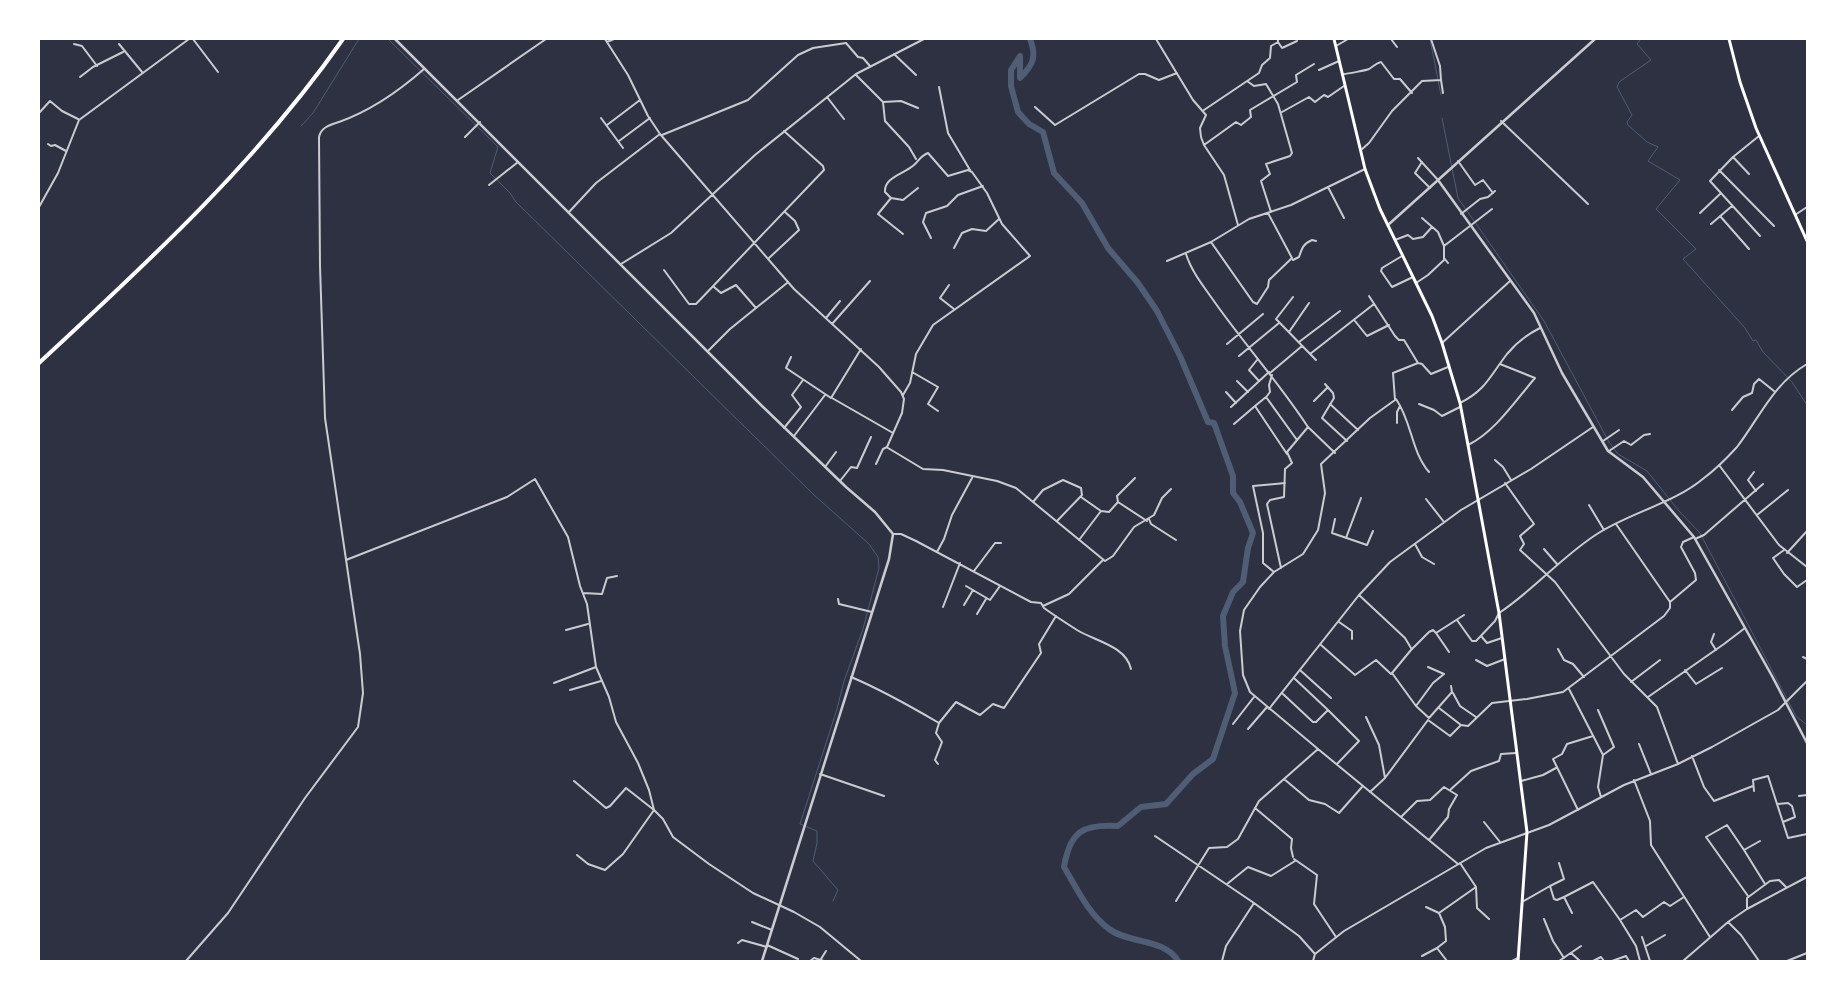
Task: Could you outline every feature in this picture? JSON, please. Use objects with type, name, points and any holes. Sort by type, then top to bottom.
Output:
[{"type":"highway","points":[[39,363],[229,181],[308,90],[344,39]]},
{"type":"main road","points":[[1334,39],[1365,170],[1442,343],[1460,405],[1468,445],[1500,613],[1527,832],[1518,960]]},
{"type":"main road","points":[[1728,39],[1740,82],[1759,136],[1807,242]]},
{"type":"street","points":[[39,206],[58,173],[79,120],[188,39]]},
{"type":"street","points":[[193,39],[218,72]]},
{"type":"street","points":[[395,39],[423,70],[458,100],[784,428],[875,512],[892,534],[889,559],[870,611],[762,961]]},
{"type":"street","points":[[458,100],[546,39]]},
{"type":"street","points":[[605,39],[628,75],[640,100],[661,135],[788,282],[861,349],[887,375],[903,396]]},
{"type":"street","points":[[607,42],[614,39]]},
{"type":"street","points":[[621,264],[671,233],[713,193],[784,131],[856,74],[914,42],[924,39]]},
{"type":"street","points":[[1156,39],[1193,100],[1203,111],[1206,118],[1200,130],[1204,145],[1224,175],[1238,226]]},
{"type":"street","points":[[1336,46],[1348,39]]},
{"type":"street","points":[[1391,39],[1397,47]]},
{"type":"street","points":[[1431,39],[1440,66],[1439,81],[1443,93]]},
{"type":"street","points":[[1388,225],[1595,39]]},
{"type":"street","points":[[1203,111],[1259,73],[1262,66],[1270,58],[1271,45],[1278,40],[1282,48],[1297,41]]},
{"type":"street","points":[[569,212],[596,183],[661,135],[748,100],[787,64],[813,48],[846,43],[858,57],[863,58],[870,66]]},
{"type":"street","points":[[74,44],[82,46],[97,66]]},
{"type":"street","points":[[119,44],[123,52],[142,72]]},
{"type":"street","points":[[80,77],[123,52]]},
{"type":"street","points":[[894,54],[916,75]]},
{"type":"street","points":[[1319,70],[1338,61]]},
{"type":"street","points":[[1342,74],[1367,70],[1381,62],[1394,79],[1400,78],[1412,93]]},
{"type":"street","points":[[1204,145],[1236,122],[1242,124],[1251,117],[1250,110],[1297,82],[1296,76],[1314,64]]},
{"type":"street","points":[[186,961],[228,913],[305,798],[358,726],[362,683],[325,418],[319,238],[320,133],[330,124],[367,109],[390,96],[423,70]]},
{"type":"street","points":[[856,74],[883,102],[885,121],[909,147],[916,159]]},
{"type":"street","points":[[1035,106],[1055,125],[1139,74],[1145,74],[1160,80],[1177,74]]},
{"type":"street","points":[[1247,81],[1254,86],[1266,84],[1274,96],[1281,113],[1292,153],[1290,156],[1266,164],[1270,174],[1261,180],[1269,213],[1292,260]]},
{"type":"street","points":[[1360,150],[1369,143],[1392,110],[1412,93],[1422,81],[1439,81]]},
{"type":"street","points":[[1281,113],[1299,105],[1309,97],[1315,102],[1324,95],[1328,97],[1344,86]]},
{"type":"street","points":[[876,464],[883,449],[887,447],[902,413],[903,396],[909,387],[916,354],[930,329],[954,309],[1030,257],[1029,252],[999,219],[983,186],[970,170],[948,133],[940,87]]},
{"type":"street","points":[[827,97],[844,119]]},
{"type":"street","points":[[606,125],[640,100]]},
{"type":"street","points":[[39,112],[50,101],[62,111],[79,120]]},
{"type":"street","points":[[883,102],[901,101],[918,108]]},
{"type":"street","points":[[601,118],[623,148]]},
{"type":"street","points":[[618,141],[650,118]]},
{"type":"street","points":[[465,138],[480,122]]},
{"type":"street","points":[[1501,122],[1588,204]]},
{"type":"street","points":[[664,270],[691,306],[696,304],[756,243],[824,168],[784,131]]},
{"type":"street","points":[[1759,136],[1733,157],[1710,182],[1760,236]]},
{"type":"street","points":[[48,144],[50,146],[55,144],[66,151]]},
{"type":"street","points":[[918,188],[904,200],[891,198],[885,192],[886,184],[914,165],[916,159],[928,153],[950,176],[970,170]]},
{"type":"street","points":[[1733,157],[1749,174]]},
{"type":"street","points":[[1418,158],[1438,180],[1461,214],[1472,225],[1510,281],[1526,300],[1541,327],[1562,373],[1593,427],[1605,440],[1608,451],[1644,477],[1667,501],[1694,538],[1772,676],[1807,743]]},
{"type":"street","points":[[1458,161],[1476,185],[1484,180],[1494,192],[1480,199],[1461,214]]},
{"type":"street","points":[[489,185],[518,162]]},
{"type":"street","points":[[1422,162],[1415,174],[1430,188]]},
{"type":"street","points":[[1166,260],[1186,254],[1211,242],[1251,218],[1269,213],[1365,170]]},
{"type":"street","points":[[1720,170],[1774,226]]},
{"type":"street","points":[[931,238],[923,222],[926,213],[946,206],[958,195],[983,186]]},
{"type":"street","points":[[1328,187],[1344,218]]},
{"type":"street","points":[[1700,213],[1720,194]]},
{"type":"street","points":[[891,198],[878,214],[888,224],[903,234]]},
{"type":"street","points":[[1711,224],[1732,206]]},
{"type":"street","points":[[1795,215],[1807,206]]},
{"type":"street","points":[[1444,246],[1492,209]]},
{"type":"street","points":[[769,258],[799,230],[795,220],[785,212]]},
{"type":"street","points":[[1720,216],[1748,249]]},
{"type":"street","points":[[1422,218],[1438,232],[1444,246],[1444,258],[1448,263]]},
{"type":"street","points":[[954,248],[962,233],[972,229],[986,231],[999,219]]},
{"type":"street","points":[[1408,235],[1413,239],[1421,238],[1432,227]]},
{"type":"street","points":[[1395,240],[1412,232]]},
{"type":"street","points":[[1211,242],[1254,304],[1262,299],[1269,285],[1269,280],[1292,260],[1299,257],[1300,249],[1306,244],[1312,240],[1316,241]]},
{"type":"street","points":[[1186,254],[1196,275],[1238,335],[1270,374],[1308,428],[1335,453]]},
{"type":"street","points":[[1402,256],[1382,268],[1381,271],[1392,287],[1413,277]]},
{"type":"street","points":[[1416,283],[1428,275],[1444,258]]},
{"type":"street","points":[[832,324],[870,281]]},
{"type":"street","points":[[1442,343],[1510,281]]},
{"type":"street","points":[[708,351],[788,282]]},
{"type":"street","points":[[714,286],[722,293],[736,285],[756,308]]},
{"type":"street","points":[[949,285],[940,298],[954,309]]},
{"type":"street","points":[[1369,296],[1397,339],[1404,340],[1418,363],[1431,374],[1450,366]]},
{"type":"street","points":[[1293,297],[1276,319],[1316,360]]},
{"type":"street","points":[[826,318],[840,301]]},
{"type":"street","points":[[1289,332],[1309,304]]},
{"type":"street","points":[[1310,354],[1355,321],[1374,304]]},
{"type":"street","points":[[1299,342],[1340,311]]},
{"type":"street","points":[[1227,344],[1263,314]]},
{"type":"street","points":[[1355,321],[1368,336],[1388,325]]},
{"type":"street","points":[[1239,356],[1279,322]]},
{"type":"street","points":[[1419,404],[1434,410],[1442,416],[1460,405],[1484,388],[1500,364],[1520,341],[1541,327]]},
{"type":"street","points":[[1231,407],[1259,380],[1270,374],[1302,346]]},
{"type":"street","points":[[831,398],[861,349]]},
{"type":"street","points":[[791,357],[785,367],[831,398],[893,433]]},
{"type":"street","points":[[1258,360],[1250,370],[1259,380]]},
{"type":"street","points":[[1418,363],[1393,373],[1396,399],[1412,434],[1412,444],[1430,472]]},
{"type":"street","points":[[1468,445],[1483,436],[1515,404],[1535,378],[1500,364]]},
{"type":"street","points":[[1457,620],[1473,641],[1481,636],[1500,613],[1604,530],[1667,501],[1693,486],[1719,465],[1738,445],[1774,392],[1793,373],[1807,364]]},
{"type":"street","points":[[912,372],[938,387],[928,404],[938,411]]},
{"type":"street","points":[[1234,424],[1270,392],[1270,374]]},
{"type":"street","points":[[1732,410],[1743,397],[1752,393],[1754,384],[1759,379],[1774,392]]},
{"type":"street","points":[[784,428],[801,406],[792,395],[804,380]]},
{"type":"street","points":[[1237,381],[1248,392]]},
{"type":"street","points":[[1325,384],[1334,396],[1322,418],[1347,441]]},
{"type":"street","points":[[1314,400],[1328,387]]},
{"type":"street","points":[[1226,392],[1236,402]]},
{"type":"street","points":[[794,436],[825,394]]},
{"type":"street","points":[[1266,397],[1297,440]]},
{"type":"street","points":[[1396,399],[1370,418],[1321,465],[1325,493],[1318,530],[1303,554],[1274,572],[1253,596],[1244,610],[1240,625],[1243,675],[1254,698],[1459,864],[1476,887],[1477,908],[1489,919]]},
{"type":"street","points":[[1330,404],[1358,430]]},
{"type":"street","points":[[1255,406],[1292,464],[1285,470],[1283,498],[1270,500],[1267,506],[1281,568]]},
{"type":"street","points":[[1397,423],[1397,412],[1400,406]]},
{"type":"street","points":[[1248,729],[1295,679],[1359,595],[1390,562],[1478,499],[1505,484],[1593,427]]},
{"type":"street","points":[[1287,454],[1308,428]]},
{"type":"street","points":[[1605,440],[1619,430]]},
{"type":"street","points":[[1608,451],[1623,441],[1631,444],[1644,434],[1650,434]]},
{"type":"street","points":[[840,481],[851,467],[858,467],[871,437]]},
{"type":"street","points":[[887,447],[923,469],[943,470],[1011,486],[1020,490],[1103,560]]},
{"type":"street","points":[[825,467],[836,452]]},
{"type":"street","points":[[1495,460],[1503,466],[1511,480]]},
{"type":"street","points":[[1719,465],[1784,550],[1807,567]]},
{"type":"street","points":[[1754,472],[1748,480],[1756,491]]},
{"type":"street","points":[[937,552],[944,539],[952,514],[972,477]]},
{"type":"street","points":[[1135,478],[1117,496],[1118,502],[1176,540]]},
{"type":"street","points":[[346,560],[507,497],[535,479],[568,537],[587,604],[596,667],[609,696],[620,730],[649,790],[654,810],[623,854],[605,870],[588,864],[577,856]]},
{"type":"street","points":[[1033,502],[1043,490],[1064,480],[1081,488],[1083,492],[1057,521]]},
{"type":"street","points":[[1251,482],[1263,533],[1263,563],[1274,572]]},
{"type":"street","points":[[1252,486],[1285,483]]},
{"type":"street","points":[[1505,484],[1534,524],[1520,536],[1524,544],[1520,550],[1547,574],[1631,682],[1660,710],[1678,764]]},
{"type":"street","points":[[1670,602],[1696,579],[1680,547],[1683,542],[1702,536],[1764,484]]},
{"type":"street","points":[[1043,606],[1069,594],[1103,560],[1111,558],[1131,530],[1154,514],[1162,498],[1171,489]]},
{"type":"street","points":[[1757,515],[1788,490]]},
{"type":"street","points":[[1080,496],[1101,511],[1109,512],[1118,502]]},
{"type":"street","points":[[1346,538],[1361,498]]},
{"type":"street","points":[[1426,499],[1444,522]]},
{"type":"street","points":[[1589,505],[1604,530]]},
{"type":"street","points":[[1079,540],[1101,511]]},
{"type":"street","points":[[1335,518],[1331,532],[1346,538],[1368,545],[1373,531]]},
{"type":"street","points":[[1438,708],[1461,725],[1468,726],[1492,703],[1556,694],[1568,689],[1664,616],[1670,608],[1670,602],[1616,524]]},
{"type":"street","points":[[1787,553],[1807,531]]},
{"type":"street","points":[[892,534],[901,534],[974,570],[1031,602],[1041,603],[1056,616],[1079,631],[1115,649],[1128,662],[1131,669]]},
{"type":"street","points":[[974,570],[995,542],[1001,543]]},
{"type":"street","points":[[1415,544],[1422,557],[1434,564]]},
{"type":"street","points":[[1544,549],[1558,565]]},
{"type":"street","points":[[1784,550],[1774,558],[1784,574],[1797,587],[1807,580]]},
{"type":"street","points":[[943,607],[960,563]]},
{"type":"street","points":[[583,593],[602,594],[607,578],[617,576]]},
{"type":"street","points":[[966,586],[990,600],[1000,586]]},
{"type":"street","points":[[964,604],[973,590]]},
{"type":"street","points":[[1359,595],[1405,638],[1411,650]]},
{"type":"street","points":[[978,614],[987,598]]},
{"type":"street","points":[[838,599],[840,604],[870,611]]},
{"type":"street","points":[[1436,634],[1464,615]]},
{"type":"street","points":[[938,764],[935,760],[942,742],[936,734],[938,723],[956,702],[980,715],[993,704],[1004,708],[1041,653],[1039,644],[1056,616]]},
{"type":"street","points":[[1339,622],[1352,631],[1352,639]]},
{"type":"street","points":[[566,630],[589,624]]},
{"type":"street","points":[[1648,697],[1745,628]]},
{"type":"street","points":[[1392,675],[1411,650],[1431,630],[1449,652]]},
{"type":"street","points":[[1714,634],[1711,641],[1716,650]]},
{"type":"street","points":[[1481,636],[1487,643],[1502,638]]},
{"type":"street","points":[[1321,645],[1355,675],[1376,660],[1392,675],[1416,706],[1450,736],[1461,725]]},
{"type":"street","points":[[1558,649],[1564,660],[1573,664],[1584,676]]},
{"type":"street","points":[[1803,658],[1807,659]]},
{"type":"street","points":[[1476,660],[1487,666],[1505,660]]},
{"type":"street","points":[[1631,682],[1660,660]]},
{"type":"street","points":[[554,683],[596,667]]},
{"type":"street","points":[[1416,706],[1433,683],[1444,674],[1428,667]]},
{"type":"street","points":[[1685,670],[1696,684],[1722,668]]},
{"type":"street","points":[[1301,671],[1332,698]]},
{"type":"street","points":[[851,677],[892,696],[899,702],[924,713],[938,723]]},
{"type":"street","points":[[1295,679],[1359,741],[1337,764]]},
{"type":"street","points":[[570,690],[601,681]]},
{"type":"street","points":[[1313,961],[1316,954],[1336,937],[1459,864],[1500,842],[1549,825],[1634,780],[1678,764],[1786,704],[1807,681]]},
{"type":"street","points":[[1451,686],[1452,692],[1460,706],[1476,717]]},
{"type":"street","points":[[1568,689],[1603,755],[1598,784],[1601,797]]},
{"type":"street","points":[[1370,792],[1385,778],[1429,719],[1452,692]]},
{"type":"street","points":[[1282,694],[1313,722],[1316,722],[1328,710]]},
{"type":"street","points":[[1233,724],[1254,698]]},
{"type":"street","points":[[1598,710],[1614,747],[1603,755]]},
{"type":"street","points":[[1366,717],[1379,745],[1385,778]]},
{"type":"street","points":[[1578,810],[1552,757],[1562,754],[1567,744],[1592,736]]},
{"type":"street","points":[[1639,744],[1651,774]]},
{"type":"street","points":[[1176,901],[1209,848],[1227,847],[1238,838],[1251,819],[1254,808],[1318,749]]},
{"type":"street","points":[[1450,790],[1471,771],[1499,761],[1501,754],[1517,753]]},
{"type":"street","points":[[1692,756],[1704,787],[1714,801],[1753,786]]},
{"type":"street","points":[[1521,781],[1540,776],[1556,768]]},
{"type":"street","points":[[820,774],[884,796]]},
{"type":"street","points":[[1754,790],[1752,781],[1756,778],[1768,776],[1789,839],[1807,834]]},
{"type":"street","points":[[1284,779],[1309,800],[1325,804],[1339,813],[1362,786]]},
{"type":"street","points":[[574,780],[606,808],[626,788],[654,810],[663,820],[672,837],[680,844],[753,892],[820,927],[861,961]]},
{"type":"street","points":[[1634,780],[1650,821],[1651,845],[1710,937]]},
{"type":"street","points":[[1401,817],[1417,800],[1430,800],[1444,787],[1457,795],[1457,799],[1449,809],[1448,817],[1428,840]]},
{"type":"street","points":[[1800,796],[1807,795]]},
{"type":"street","points":[[1777,804],[1790,803],[1795,816],[1782,822]]},
{"type":"street","points":[[1254,808],[1292,839],[1291,848],[1294,859],[1317,875],[1314,904],[1336,937]]},
{"type":"street","points":[[1484,822],[1500,842]]},
{"type":"street","points":[[1747,909],[1748,896],[1706,837],[1727,825],[1766,884]]},
{"type":"street","points":[[1155,836],[1254,903],[1299,936],[1316,954]]},
{"type":"street","points":[[1744,850],[1760,841]]},
{"type":"street","points":[[1227,884],[1248,867],[1271,876],[1294,859]]},
{"type":"street","points":[[1522,902],[1564,879],[1559,863]]},
{"type":"street","points":[[1683,961],[1728,922],[1747,909],[1807,877]]},
{"type":"street","points":[[1748,896],[1776,879],[1786,887]]},
{"type":"street","points":[[1550,886],[1555,900],[1593,882],[1636,946],[1640,961]]},
{"type":"street","points":[[1439,913],[1476,887]]},
{"type":"street","points":[[1620,920],[1636,910],[1643,917],[1664,902],[1670,906],[1684,896]]},
{"type":"street","points":[[1564,897],[1572,913]]},
{"type":"street","points":[[1222,961],[1226,946],[1254,903]]},
{"type":"street","points":[[1422,956],[1445,943],[1446,939],[1445,928],[1439,913],[1426,907]]},
{"type":"street","points":[[1544,919],[1553,941],[1564,958]]},
{"type":"street","points":[[752,922],[772,930]]},
{"type":"street","points":[[1728,922],[1741,934],[1759,961]]},
{"type":"street","points":[[1646,946],[1665,935]]},
{"type":"street","points":[[1642,937],[1650,961]]},
{"type":"street","points":[[738,944],[742,940],[767,946],[798,959]]},
{"type":"street","points":[[1559,961],[1581,946]]},
{"type":"street","points":[[1437,948],[1447,961]]},
{"type":"street","points":[[820,959],[826,951]]},
{"type":"street","points":[[1571,953],[1580,961]]},
{"type":"street","points":[[1787,961],[1807,953]]},
{"type":"street","points":[[1612,961],[1626,956],[1629,961]]},
{"type":"street","points":[[1593,961],[1601,957],[1604,961]]},
{"type":"street","points":[[810,961],[814,958],[824,961]]},
{"type":"street","points":[[1512,961],[1518,960]]},
{"type":"waterway","points":[[301,126],[313,113],[359,39]]},
{"type":"waterway","points":[[388,39],[498,147],[490,173],[510,193],[516,202],[813,494],[869,544],[878,557],[879,568],[863,629],[844,681],[837,709],[800,824],[817,831],[817,843],[813,861],[838,890],[833,901]]},
{"type":"waterway","points":[[1030,39],[1033,51],[1031,65],[1020,78],[1020,56],[1011,70],[1011,86],[1018,112],[1029,124],[1043,132],[1054,173],[1082,203],[1108,248],[1138,283],[1157,311],[1180,356],[1208,422],[1214,423],[1233,476],[1233,493],[1240,502],[1253,533],[1248,548],[1243,582],[1233,592],[1223,616],[1225,646],[1235,693],[1213,759],[1193,774],[1166,804],[1141,807],[1118,826],[1096,826],[1080,832],[1070,845],[1064,867],[1089,908],[1109,929],[1117,934],[1164,948],[1178,961]]},
{"type":"waterway","points":[[1430,39],[1441,95]]},
{"type":"waterway","points":[[1641,39],[1637,44],[1651,60],[1619,82],[1617,87],[1632,115],[1627,122],[1628,125],[1647,142],[1658,147],[1648,161],[1680,180],[1656,209],[1696,249],[1683,259],[1745,328],[1753,341],[1756,340],[1763,352],[1792,382],[1807,405]]},
{"type":"waterway","points":[[1442,118],[1458,198],[1544,321],[1609,442],[1618,454],[1647,471],[1679,511],[1700,533],[1796,716],[1807,725]]}]
